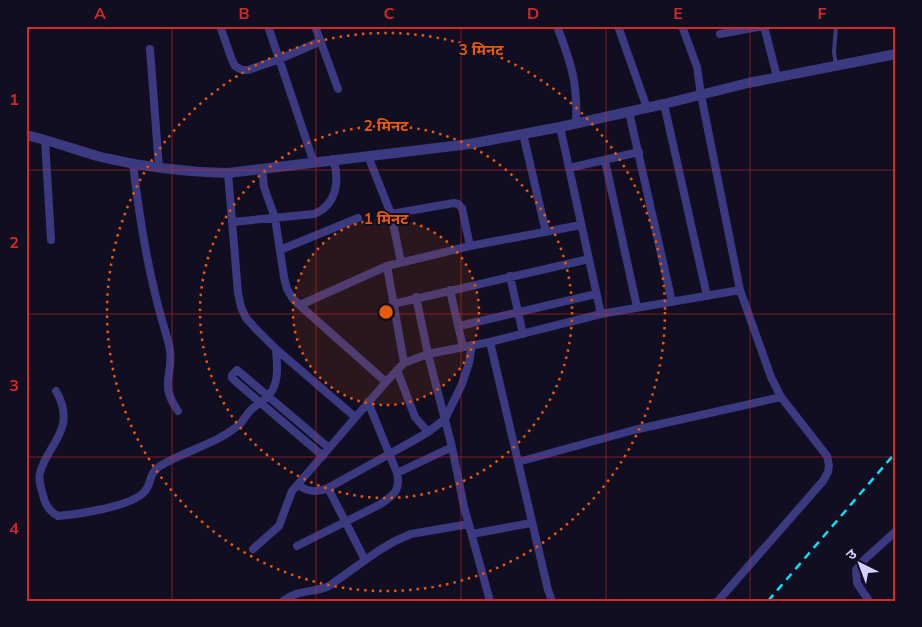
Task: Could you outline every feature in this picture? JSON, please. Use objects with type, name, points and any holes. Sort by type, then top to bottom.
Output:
[{"type":"street","points":[[220,26],[232,60],[235,66],[242,70],[248,70],[280,59],[320,41]]},
{"type":"street","points":[[268,26],[314,163]]},
{"type":"street","points":[[315,26],[338,90]]},
{"type":"street","points":[[557,26],[574,77],[577,100],[576,124]]},
{"type":"street","points":[[618,26],[647,108]]},
{"type":"street","points":[[682,26],[697,67],[701,96],[740,290],[770,377],[781,397],[822,449],[830,465],[824,481],[718,601]]},
{"type":"street","points":[[720,34],[741,28],[764,26],[777,77]]},
{"type":"street","points":[[150,49],[159,168]]},
{"type":"street","points":[[26,136],[133,164],[196,172],[228,173],[470,144],[560,128],[777,77],[896,54]]},
{"type":"street","points":[[664,104],[707,296]]},
{"type":"street","points":[[629,112],[672,302]]},
{"type":"street","points":[[560,128],[601,314]]},
{"type":"street","points":[[523,134],[546,232]]},
{"type":"street","points":[[45,140],[51,240]]},
{"type":"street","points":[[569,168],[639,152]]},
{"type":"street","points":[[368,156],[391,214],[401,262]]},
{"type":"street","points":[[232,222],[314,214],[326,208],[337,185],[337,171],[333,159]]},
{"type":"street","points":[[604,161],[637,307]]},
{"type":"street","points":[[133,164],[144,245],[169,346],[171,362],[166,384],[168,394],[178,411]]},
{"type":"street","points":[[262,169],[264,188],[275,218],[287,289],[293,299],[386,382]]},
{"type":"street","points":[[228,173],[241,307],[246,318],[276,349],[355,417]]},
{"type":"street","points":[[391,214],[454,203],[458,204],[462,208],[470,246]]},
{"type":"street","points":[[280,250],[358,218]]},
{"type":"street","points":[[300,305],[387,266],[401,262],[470,246],[582,225]]},
{"type":"street","points":[[393,304],[416,297],[589,259]]},
{"type":"street","points":[[387,266],[404,363]]},
{"type":"street","points":[[510,276],[523,334]]},
{"type":"street","points":[[450,290],[463,347]]},
{"type":"street","points":[[253,548],[279,526],[287,502],[298,485],[368,402],[404,363],[428,354],[490,342],[601,314],[740,290]]},
{"type":"street","points":[[459,326],[596,294]]},
{"type":"street","points":[[416,297],[428,354],[452,447],[459,486],[490,601]]},
{"type":"street","points":[[490,342],[531,522],[552,601]]},
{"type":"street","points":[[298,485],[310,492],[328,488],[428,432],[445,419],[462,384],[472,346]]},
{"type":"street","points":[[56,390],[63,407],[63,424],[58,440],[44,461],[40,472],[40,480],[48,508],[58,516],[100,511],[140,496],[147,488],[150,476],[158,467],[221,436],[240,423],[268,396],[276,379],[276,349]]},
{"type":"street","points":[[397,370],[416,417],[428,432]]},
{"type":"street","points":[[323,456],[232,378],[234,372],[239,371],[329,448]]},
{"type":"street","points":[[518,462],[634,430],[781,397]]},
{"type":"street","points":[[297,546],[390,498],[397,490],[399,482],[397,473],[368,402]]},
{"type":"street","points":[[397,473],[452,447]]},
{"type":"street","points":[[328,488],[365,560]]},
{"type":"street","points":[[472,534],[531,522]]},
{"type":"street","points":[[283,601],[298,592],[320,590],[329,586],[365,560],[395,541],[411,534],[469,524]]},
{"type":"street","points":[[869,601],[857,583],[856,570],[896,531]]},
{"type":"lane","points":[[836,26],[834,52],[836,65]]},
{"type":"railway","points":[[768,601],[896,452]]}]
